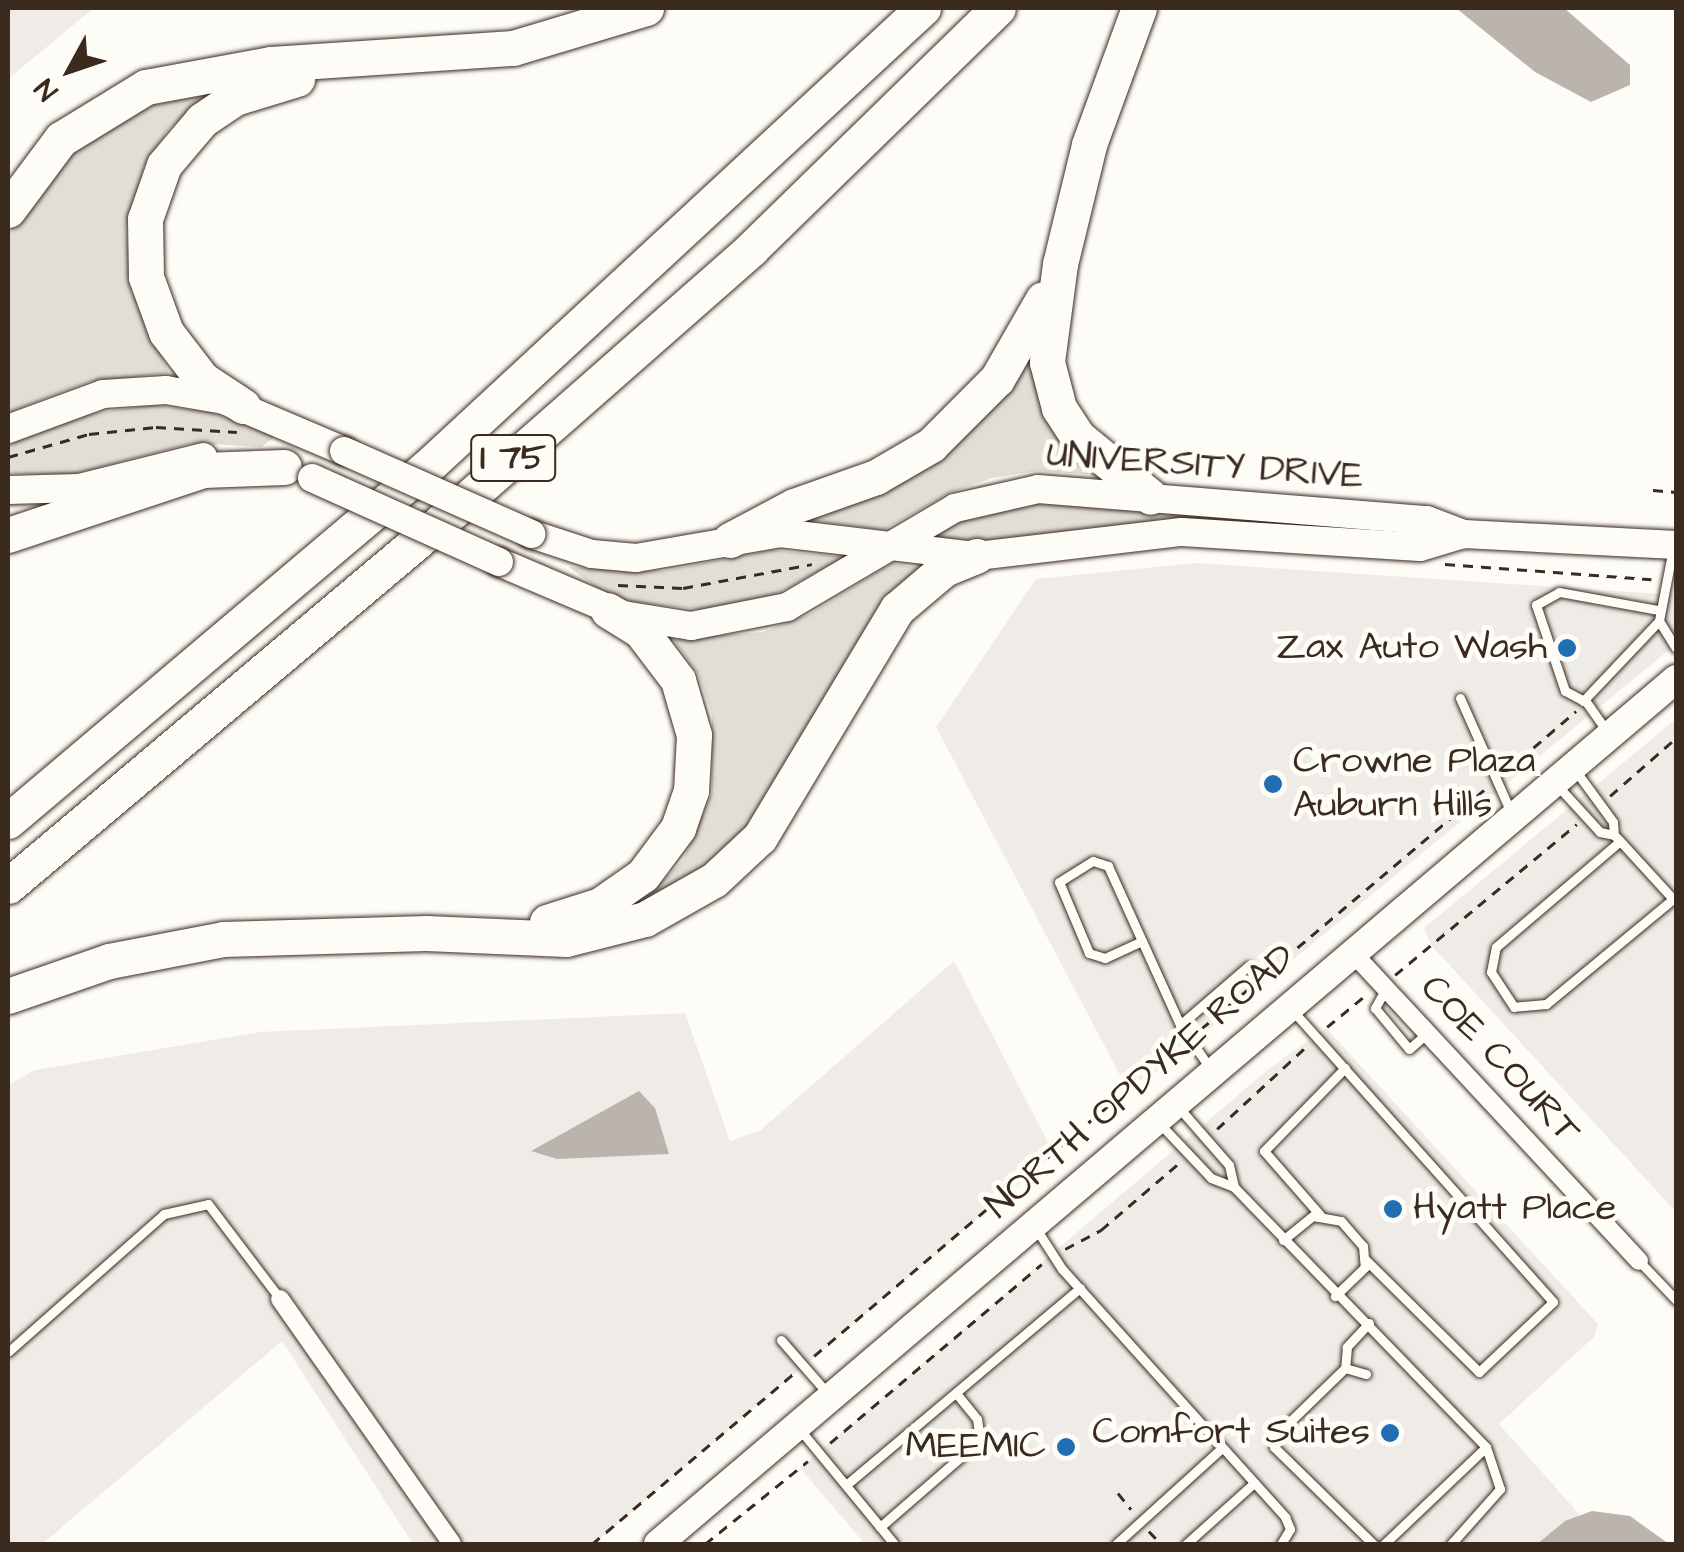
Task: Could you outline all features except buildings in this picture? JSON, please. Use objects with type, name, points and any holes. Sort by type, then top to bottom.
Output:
[{"type":"highway","points":[[8,210],[61,139],[127,95],[255,66],[513,48],[646,8]]},
{"type":"highway","points":[[721,200],[890,8]]},
{"type":"highway","name":"I 75","points":[[8,821],[427,467],[721,200],[923,8]]},
{"type":"highway","name":"I 75","points":[[8,886],[451,513],[751,249],[998,8]]},
{"type":"highway","points":[[1139,8],[1089,145],[1060,264],[1047,347],[1059,408],[1092,452],[1151,497]]},
{"type":"highway","points":[[240,419],[190,367],[158,315],[143,238],[156,181],[188,134],[235,98],[376,59]]},
{"type":"highway","points":[[730,540],[794,506],[876,478],[951,428],[1009,363],[1060,264]]},
{"type":"highway","points":[[8,535],[203,470],[298,473]]},
{"type":"highway","points":[[426,932],[529,940],[586,936],[644,919],[714,880],[786,804],[898,609],[944,568],[977,556]]},
{"type":"highway","points":[[8,996],[109,962],[196,943],[426,932],[584,912],[643,875],[678,828],[695,772],[685,697],[655,646],[608,610]]},
{"type":"main road","name":"UNIVERSITY DRIVE","points":[[8,429],[124,391],[182,391],[240,419],[344,450],[574,550],[636,558],[730,540],[799,534],[977,556],[1160,533],[1420,547],[1464,534]]},
{"type":"main road","name":"UNIVERSITY DRIVE","points":[[8,490],[79,488],[203,457],[298,473],[608,610],[691,626],[742,621],[808,597],[956,508],[1006,493],[1059,488],[1427,520],[1464,534],[1675,545]]},
{"type":"main road","name":"NORTH OPDYKE ROAD","points":[[674,1540],[796,1426],[1676,679]]},
{"type":"street","name":"COE COURT","points":[[1351,951],[1430,1031],[1639,1261]]},
{"type":"street","points":[[280,1299],[406,1484],[452,1544]]},
{"type":"lane","points":[[1584,702],[1658,616],[1675,545]]},
{"type":"lane","points":[[1610,735],[1584,702],[1562,686],[1536,614],[1539,600],[1559,592],[1658,616],[1676,648]]},
{"type":"lane","points":[[1460,698],[1513,818]]},
{"type":"lane","points":[[1564,775],[1613,822],[1617,838]]},
{"type":"lane","points":[[1564,775],[1600,832],[1617,838],[1673,898],[1546,1004],[1526,1010],[1505,998],[1491,972],[1496,947],[1617,838]]},
{"type":"lane","points":[[1142,941],[1105,958],[1089,953],[1059,882],[1101,860],[1142,941],[1180,1025],[1212,1070]]},
{"type":"lane","points":[[1180,1025],[1248,966]]},
{"type":"lane","points":[[1388,988],[1375,1008],[1409,1049],[1430,1031]]},
{"type":"lane","points":[[1288,1006],[1553,1302],[1478,1372],[1365,1259]]},
{"type":"lane","points":[[1335,1296],[1361,1273],[1363,1246],[1340,1221],[1320,1214],[1264,1151],[1345,1068]]},
{"type":"lane","points":[[1164,1110],[1229,1164],[1234,1187]]},
{"type":"lane","points":[[1164,1110],[1211,1178],[1234,1187],[1335,1296],[1369,1323],[1486,1448],[1500,1489],[1451,1544]]},
{"type":"lane","points":[[8,1352],[164,1214],[208,1204],[280,1299]]},
{"type":"lane","points":[[1284,1240],[1320,1214]]},
{"type":"lane","points":[[1034,1224],[1080,1288],[1254,1483],[1290,1529],[1280,1544]]},
{"type":"lane","points":[[1639,1261],[1676,1300]]},
{"type":"lane","points":[[846,1484],[1080,1288]]},
{"type":"lane","points":[[1369,1323],[1346,1347],[1345,1368],[1279,1432],[1274,1446],[1373,1544]]},
{"type":"lane","points":[[781,1340],[831,1397]]},
{"type":"lane","points":[[1384,1358],[1394,1349]]},
{"type":"lane","points":[[1345,1368],[1366,1374]]},
{"type":"lane","points":[[880,1527],[980,1440],[977,1418],[956,1393]]},
{"type":"lane","points":[[796,1426],[894,1544]]},
{"type":"lane","points":[[1116,1544],[1222,1448]]},
{"type":"lane","points":[[1384,1544],[1486,1448]]},
{"type":"lane","points":[[1186,1544],[1254,1483]]},
{"type":"path","points":[[8,457],[72,438],[240,419]]},
{"type":"path","points":[[1653,490],[1676,492]]},
{"type":"path","points":[[592,1544],[1095,1118],[1165,1046],[1190,1038],[1584,702]]},
{"type":"shaded area","points":[[8,8],[94,8],[8,79]]},
{"type":"shaded area","points":[[1456,8],[1564,8],[1630,65],[1630,85],[1591,102],[1535,72]]},
{"type":"shaded area","points":[[207,87],[208,94],[168,130],[144,166],[126,227],[131,291],[169,373],[88,382],[8,412],[8,235],[57,163],[133,107]]},
{"type":"shaded area","points":[[1031,350],[1099,475],[1037,471],[992,478],[949,493],[883,530],[802,519]]},
{"type":"shaded area","points":[[152,405],[210,412],[276,436],[261,447],[192,443],[69,475],[8,473],[8,445],[88,414]]},
{"type":"shaded area","points":[[1039,502],[1426,534],[1180,521],[986,542],[931,537],[970,517]]},
{"type":"shaded area","points":[[772,550],[844,557],[774,595],[706,610],[632,602],[598,589],[569,567],[663,571]]},
{"type":"shaded area","points":[[892,563],[924,569],[772,809],[718,866],[638,907],[683,860],[712,793],[712,715],[698,674],[673,639],[763,632],[810,614]]},
{"type":"shaded area","points":[[1196,563],[1676,595],[1676,644],[1146,1081],[1120,1075],[936,727],[1036,579]]},
{"type":"shaded area","points":[[1676,719],[1676,1212],[1431,945],[1424,928]]},
{"type":"shaded area","points":[[954,961],[1054,1154],[594,1544],[413,1544],[282,1341],[42,1544],[8,1544],[8,1085],[35,1070],[261,1032],[685,1013],[730,1141],[761,1130]]},
{"type":"shaded area","points":[[1326,1028],[1598,1324],[1594,1337],[1499,1424],[1580,1515],[1562,1544],[865,1544],[800,1468],[1270,1068]]},
{"type":"shaded area","points":[[639,1091],[655,1108],[669,1154],[557,1159],[531,1151]]},
{"type":"shaded area","points":[[1592,1511],[1630,1516],[1669,1544],[1537,1544],[1565,1521]]},
{"type":"place","name":"Zax Auto Wash","points":[[1567,648]]},
{"type":"place","name":"Crowne Plaza Auburn Hills","points":[[1273,784]]},
{"type":"place","name":"Hyatt Place","points":[[1393,1209]]},
{"type":"place","name":"Comfort Suites","points":[[1390,1433]]},
{"type":"place","name":"MEEMIC","points":[[1066,1447]]}]
